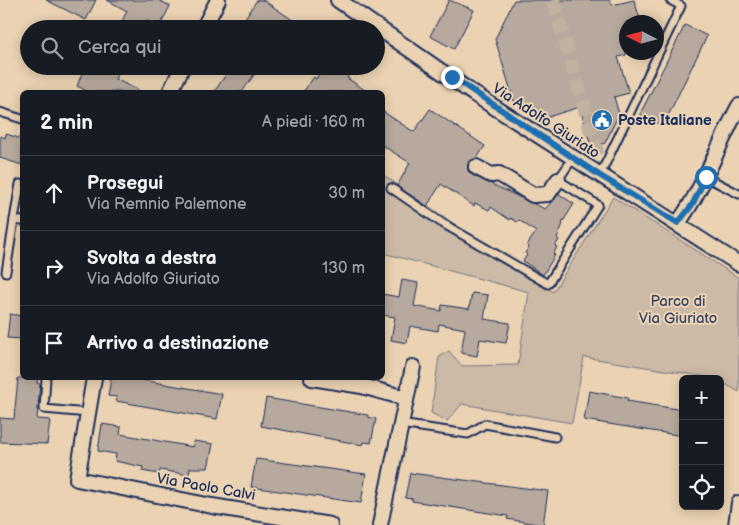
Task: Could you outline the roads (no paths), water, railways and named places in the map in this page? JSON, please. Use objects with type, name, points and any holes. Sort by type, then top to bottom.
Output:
[{"type":"street","points":[[208,20],[218,0]]},
{"type":"street","name":"Via Adolfo Giuriato","points":[[338,0],[367,20]]},
{"type":"street","name":"Via Adolfo Giuriato","points":[[385,32],[474,94],[599,175],[678,223],[739,264]]},
{"type":"street","points":[[171,90],[178,75]]},
{"type":"street","points":[[678,223],[692,205],[723,136],[739,106]]},
{"type":"street","points":[[476,167],[491,175],[499,174],[533,195],[548,194],[558,180]]},
{"type":"street","points":[[380,525],[413,366]]},
{"type":"street","points":[[88,413],[94,380]]},
{"type":"street","points":[[324,380],[362,386],[405,398]]},
{"type":"street","name":"Via Paolo Calvi","points":[[88,413],[76,479],[212,506],[330,525]]},
{"type":"street","points":[[736,525],[739,503]]},
{"type":"lane","points":[[599,175],[681,6],[670,0]]},
{"type":"lane","points":[[0,112],[20,118]]},
{"type":"lane","points":[[391,188],[442,223],[548,284],[598,205],[558,180],[573,158]]},
{"type":"lane","points":[[706,177],[739,194]]},
{"type":"lane","points":[[6,272],[20,184]]},
{"type":"lane","points":[[14,220],[20,221]]},
{"type":"lane","points":[[46,380],[44,409],[88,413]]},
{"type":"lane","points":[[400,424],[468,434],[485,424],[556,437]]},
{"type":"tunnel","points":[[553,0],[605,179]]},
{"type":"place","name":"Poste Italiane","points":[[602,120]]},
{"type":"park label","name":"Parco di Via Giuriato","points":[[678,310]]}]
